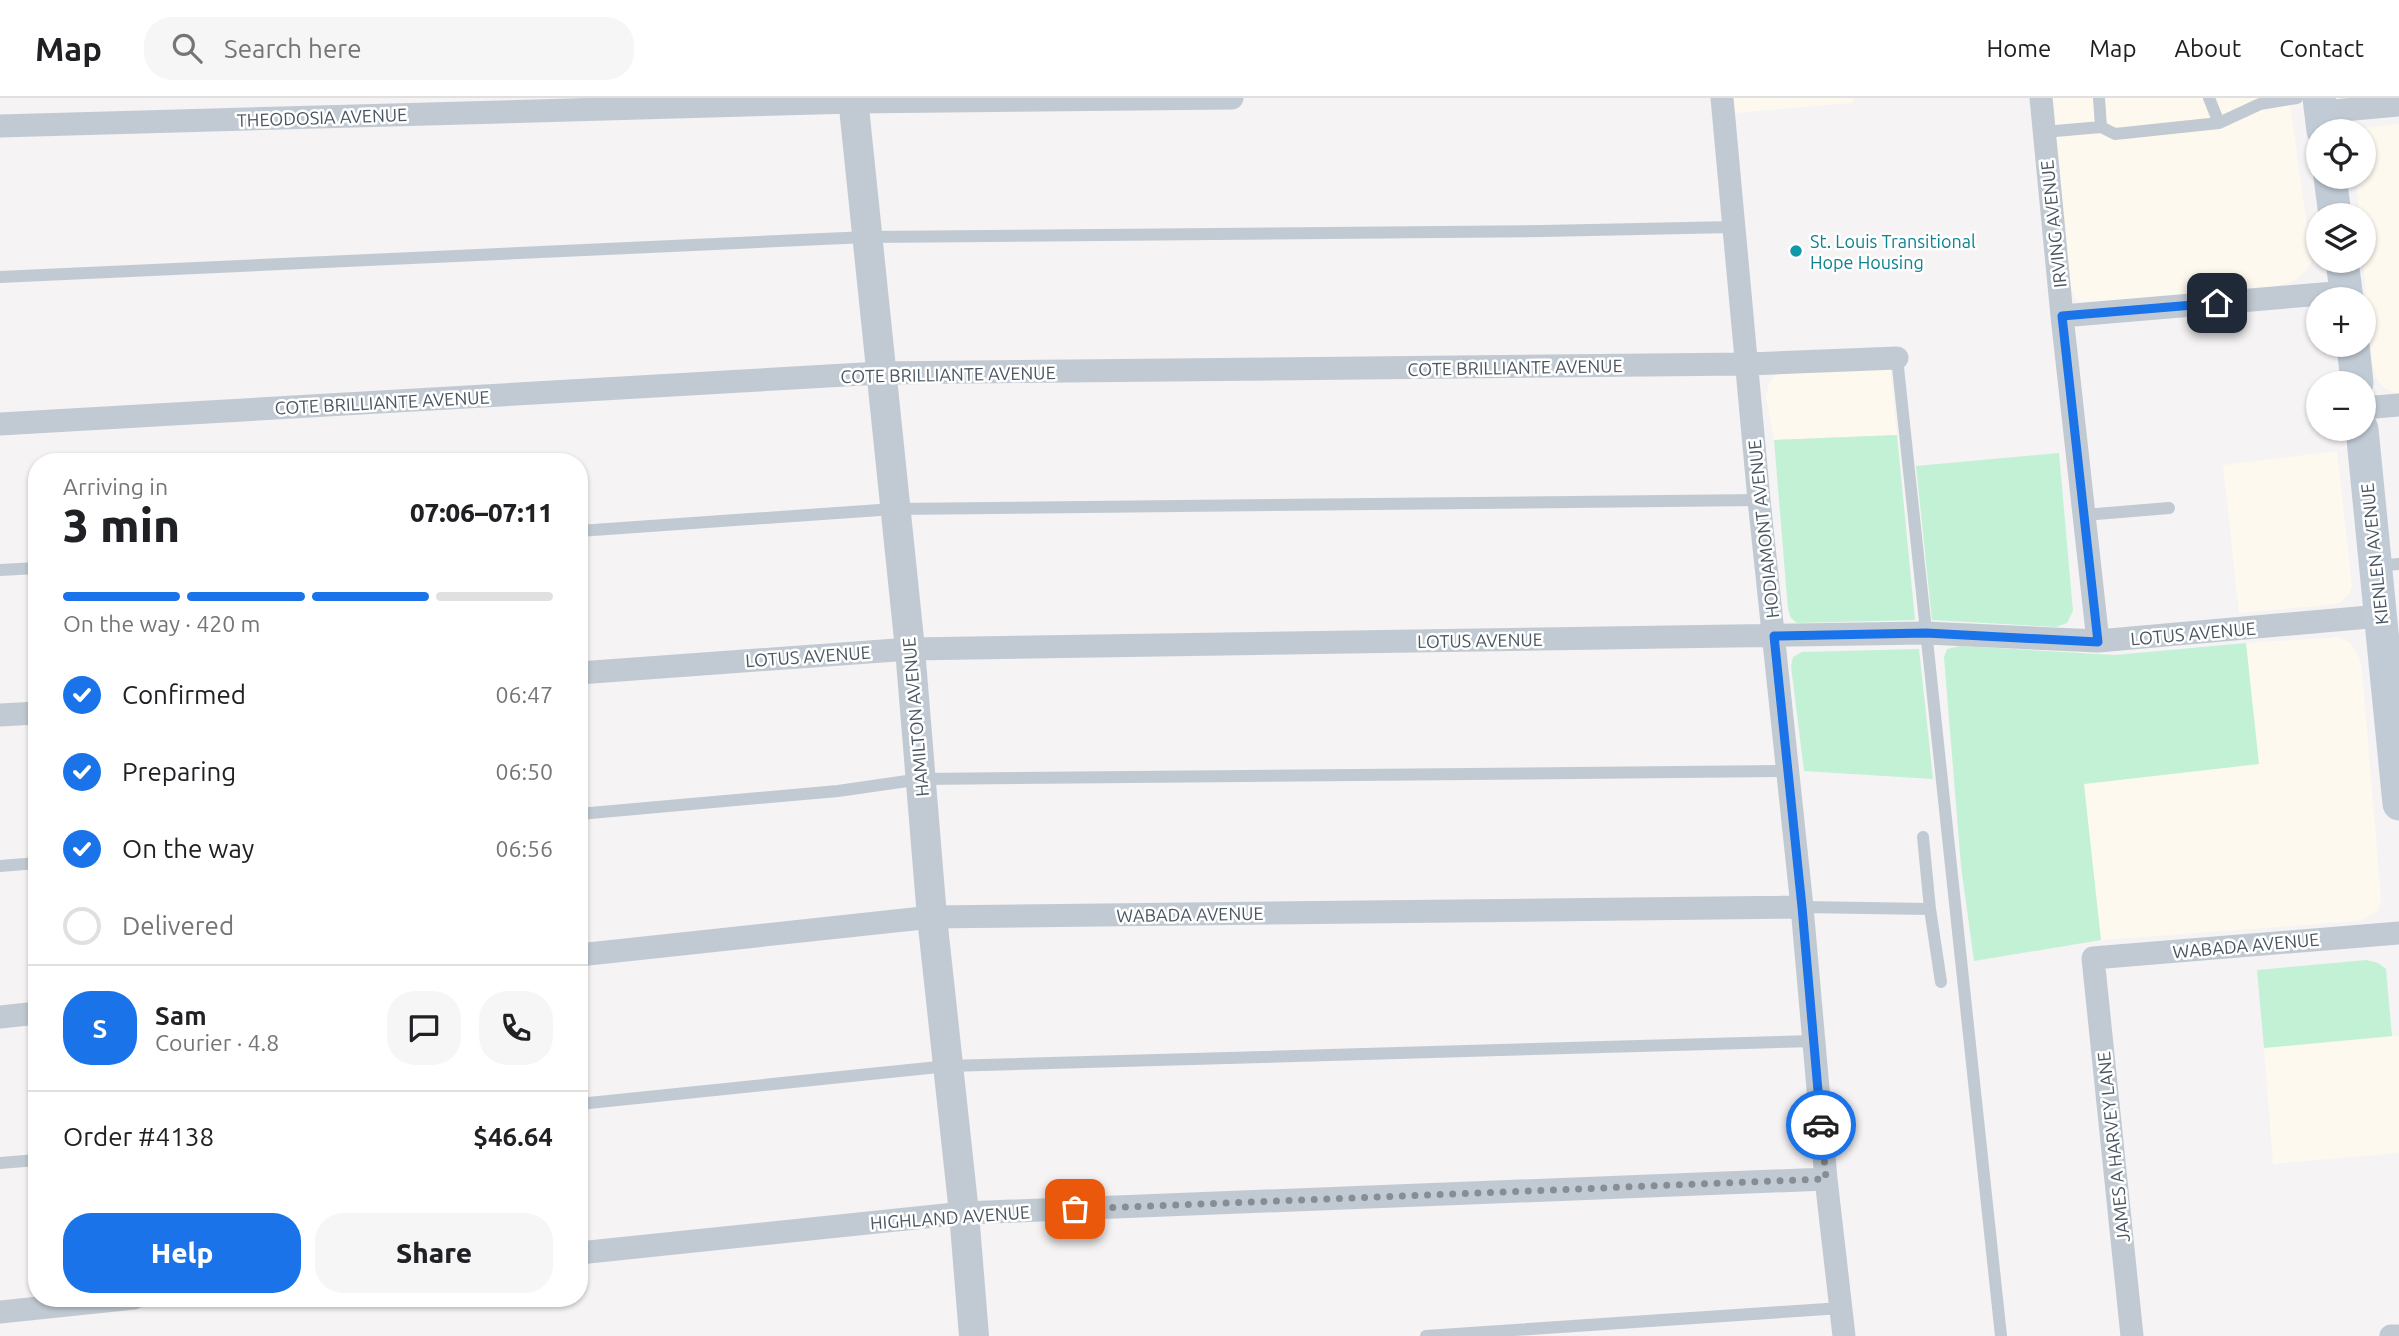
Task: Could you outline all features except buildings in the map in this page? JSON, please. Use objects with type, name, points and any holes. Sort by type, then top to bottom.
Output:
[{"type":"main road","name":"KIENLEN AVENUE","points":[[2364,441],[2387,565],[2380,616],[2395,720],[2399,804]]},
{"type":"street","name":"THEODOSIA AVENUE","points":[[0,126],[853,100],[1232,98]]},
{"type":"street","name":"HODIAMONT AVENUE","points":[[1722,98],[1759,500],[1844,1336]]},
{"type":"street","name":"IRVING AVENUE","points":[[2041,98],[2098,642]]},
{"type":"street","name":"HAMILTON AVENUE","points":[[853,100],[909,649],[932,918],[964,1213],[974,1336]]},
{"type":"street","points":[[2315,110],[2399,104]]},
{"type":"street","points":[[2062,316],[2345,284]]},
{"type":"street","name":"COTE BRILLIANTE AVENUE","points":[[0,424],[880,373],[1748,364],[1897,358]]},
{"type":"street","points":[[2376,407],[2399,405]]},
{"type":"street","name":"LOTUS AVENUE","points":[[588,672],[909,649],[1926,633],[2098,642],[2380,616]]},
{"type":"street","points":[[0,715],[28,713]]},
{"type":"street","name":"WABADA AVENUE","points":[[588,954],[932,918],[1802,907]]},
{"type":"street","name":"WABADA AVENUE","points":[[2094,958],[2399,933]]},
{"type":"street","name":"JAMES A HARVEY LANE","points":[[2094,958],[2132,1336]]},
{"type":"street","points":[[0,1017],[28,1014]]},
{"type":"street","name":"HIGHLAND AVENUE","points":[[588,1252],[964,1213],[1826,1179]]},
{"type":"street","points":[[0,1312],[48,1307]]},
{"type":"street","points":[[2390,1336],[2399,1336]]},
{"type":"lane","points":[[2099,98],[2101,127]]},
{"type":"lane","points":[[2209,98],[2219,123]]},
{"type":"lane","points":[[2044,132],[2101,127],[2115,134],[2219,123],[2260,101],[2315,110]]},
{"type":"lane","points":[[0,277],[867,237],[1734,227]]},
{"type":"lane","points":[[1897,358],[2001,1336]]},
{"type":"lane","points":[[588,530],[894,509],[1759,500]]},
{"type":"lane","points":[[2084,515],[2169,508]]},
{"type":"lane","points":[[0,570],[28,568]]},
{"type":"lane","points":[[588,813],[838,791],[920,779],[1788,771]]},
{"type":"lane","points":[[1923,837],[1941,982]]},
{"type":"lane","points":[[0,866],[28,864]]},
{"type":"lane","points":[[1802,907],[1930,909]]},
{"type":"lane","points":[[588,1103],[948,1066],[1814,1041]]},
{"type":"lane","points":[[0,1163],[28,1161]]},
{"type":"lane","points":[[1426,1336],[1840,1308]]},
{"type":"shaded area","points":[[1733,98],[1853,98],[1853,103],[1735,113]]},
{"type":"shaded area","points":[[2053,98],[2289,98],[2306,218],[2305,272],[2293,281],[2278,286],[2083,303],[2075,298],[2071,287]]},
{"type":"shaded area","points":[[2399,124],[2399,393],[2384,388],[2376,378],[2372,357],[2376,357],[2376,287],[2365,287],[2364,273],[2376,273],[2376,203],[2358,203],[2357,189],[2376,189],[2376,127]]},
{"type":"shaded area","points":[[1890,366],[1897,435],[1774,440],[1766,397],[1769,383],[1777,373]]},
{"type":"shaded area","points":[[2337,451],[2352,585],[2349,594],[2339,603],[2329,605],[2239,613],[2223,465]]},
{"type":"shaded area","points":[[2340,637],[2350,643],[2359,657],[2362,670],[2381,898],[2378,911],[2360,921],[2101,940],[2083,784],[2258,764],[2246,643]]},
{"type":"shaded area","points":[[2399,1036],[2399,1153],[2273,1164],[2264,1048]]},
{"type":"green space","points":[[1897,435],[1915,620],[1797,623],[1791,618],[1788,609],[1774,440]]},
{"type":"green space","points":[[2059,453],[2073,611],[2067,623],[2056,627],[1932,620],[1916,466]]},
{"type":"green space","points":[[2246,643],[2259,764],[2084,784],[2101,940],[1974,961],[1961,866],[1944,657],[1947,649],[1960,646],[2115,655]]},
{"type":"green space","points":[[1919,649],[1933,779],[1804,771],[1791,666],[1793,657],[1802,652]]},
{"type":"green space","points":[[2367,960],[2386,969],[2392,1036],[2264,1048],[2257,970]]},
{"type":"way so far","points":[[1075,1209],[1826,1179],[1821,1125]]},
{"type":"place","name":"St. Louis Transitional Hope Housing","points":[[1796,251]]},
{"type":"route","points":[[1821,1125],[1774,636],[1926,633],[2098,642],[2062,316],[2217,303]]}]
